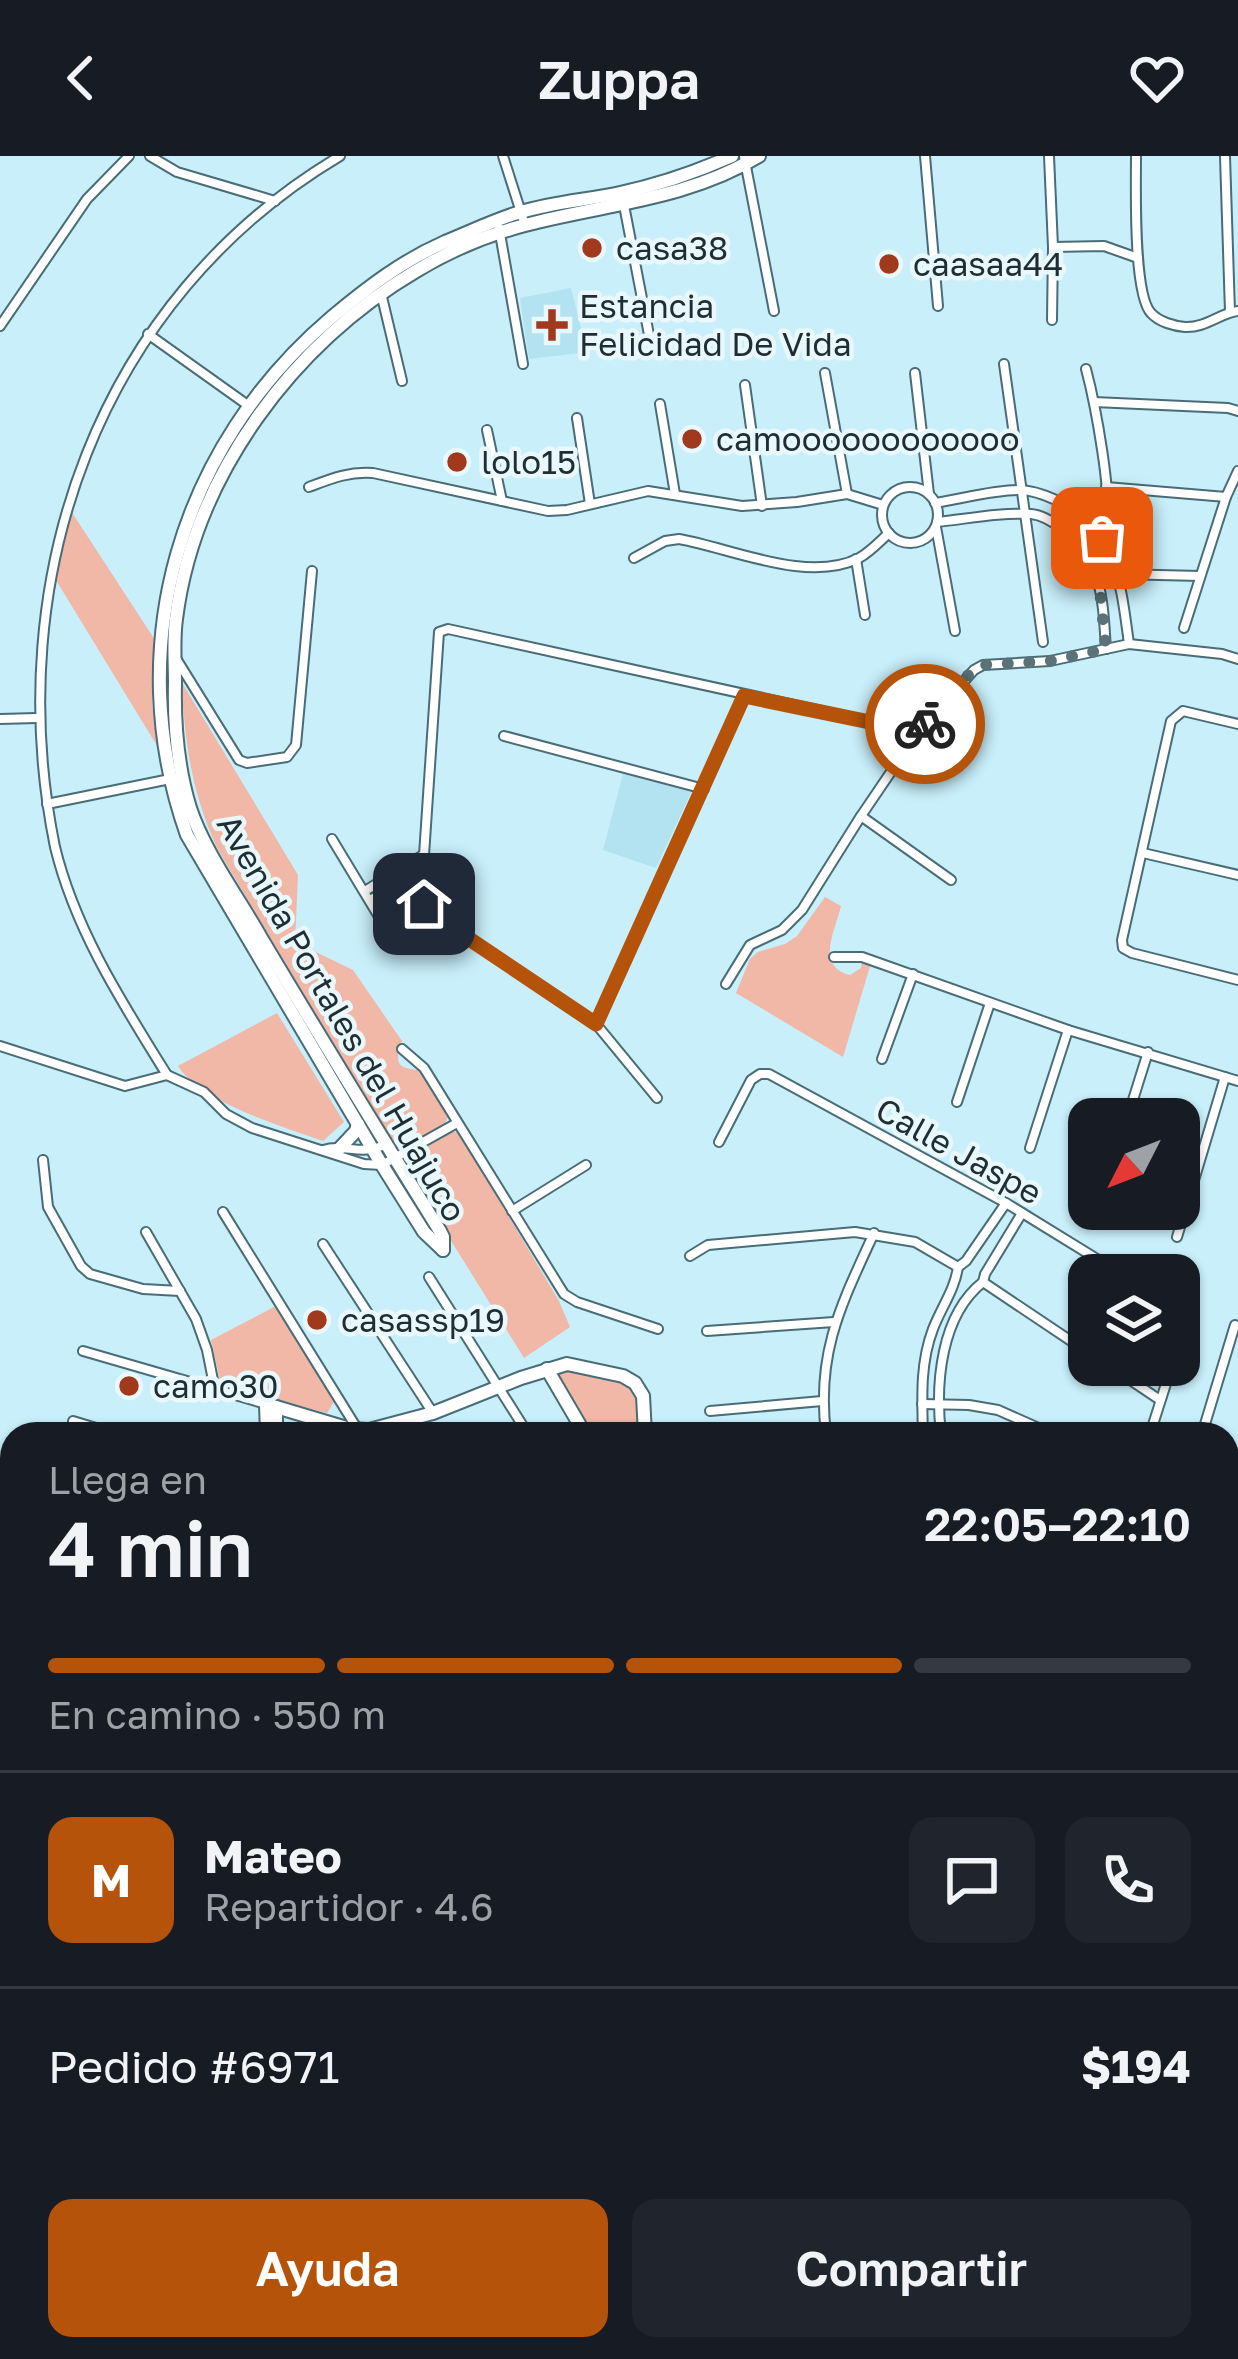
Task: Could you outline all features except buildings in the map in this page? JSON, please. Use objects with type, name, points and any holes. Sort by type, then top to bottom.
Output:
[{"type":"street","points":[[0,326],[87,199],[129,156]]},
{"type":"street","points":[[150,156],[177,172],[275,201]]},
{"type":"street","points":[[340,156],[275,201],[211,256],[179,291],[148,334],[82,455],[50,559],[38,638],[37,718],[47,804],[56,851],[78,913],[115,989],[167,1076],[204,1092],[237,1121],[364,1164],[388,1162],[457,1123]]},
{"type":"street","points":[[503,156],[523,218]]},
{"type":"street","name":"Avenida Portales del Huajuco","points":[[623,199],[732,156]]},
{"type":"street","points":[[925,156],[938,306]]},
{"type":"street","points":[[1048,156],[1052,320]]},
{"type":"street","points":[[1136,156],[1144,302],[1159,319],[1188,327],[1234,311],[1225,156]]},
{"type":"street","points":[[750,158],[774,311]]},
{"type":"street","name":"Avenida Portales del Huajuco","points":[[380,1147],[358,1124],[187,835],[160,725],[160,649],[176,554],[194,499],[254,410],[378,288],[523,218],[700,184],[750,158]]},
{"type":"street","points":[[623,199],[650,340]]},
{"type":"street","points":[[499,227],[523,364]]},
{"type":"street","points":[[1053,247],[1104,246],[1138,258]]},
{"type":"street","points":[[378,288],[402,381]]},
{"type":"street","points":[[148,334],[254,410]]},
{"type":"street","points":[[1004,364],[1043,642]]},
{"type":"street","points":[[1085,551],[1102,538],[1107,523],[1106,487],[1086,369]]},
{"type":"street","points":[[825,373],[847,494]]},
{"type":"street","points":[[915,373],[955,631]]},
{"type":"street","points":[[745,385],[762,506]]},
{"type":"street","points":[[1094,401],[1238,410]]},
{"type":"street","points":[[660,404],[675,494]]},
{"type":"street","name":"Avenida Portales del Huajuco","points":[[254,410],[201,524],[176,619],[176,778],[204,840],[424,1232],[443,1250],[440,1231],[388,1162]]},
{"type":"street","points":[[577,418],[590,504]]},
{"type":"street","points":[[487,430],[502,501]]},
{"type":"street","points":[[1184,628],[1238,471]]},
{"type":"street","points":[[308,487],[358,472],[548,511],[648,491],[762,506],[847,494],[884,505]]},
{"type":"street","points":[[1106,487],[1226,497]]},
{"type":"street","points":[[1106,649],[1103,602],[1094,566],[1056,524],[1036,514],[936,524],[914,542],[889,533],[882,520],[888,497],[904,488],[922,490],[932,499],[1021,490],[1072,508],[1102,538],[1118,574],[1129,644]]},
{"type":"street","points":[[634,558],[665,541],[679,539],[812,567],[856,559],[889,533]]},
{"type":"street","points":[[856,559],[865,615]]},
{"type":"street","points":[[160,649],[175,657],[239,760],[287,757],[296,745],[312,571]]},
{"type":"street","points":[[1118,574],[1200,576]]},
{"type":"street","points":[[1103,602],[1123,601]]},
{"type":"street","points":[[657,1097],[596,1024],[427,908],[423,870],[436,636],[442,630],[918,732]]},
{"type":"street","points":[[726,984],[750,945],[782,929],[802,910],[918,732],[966,677],[983,665],[1050,661],[1129,644],[1238,658]]},
{"type":"street","points":[[596,1024],[744,696]]},
{"type":"street","points":[[1238,724],[1179,711],[1168,729],[1123,937],[1123,947],[1132,953],[1238,980]]},
{"type":"street","points":[[0,718],[37,718]]},
{"type":"street","points":[[504,736],[704,789]]},
{"type":"street","points":[[47,804],[176,778]]},
{"type":"street","points":[[861,816],[951,880]]},
{"type":"street","points":[[332,839],[396,945]]},
{"type":"street","points":[[1143,853],[1238,874]]},
{"type":"street","points":[[368,896],[424,854]]},
{"type":"street","points":[[368,896],[423,870]]},
{"type":"street","points":[[835,958],[862,957],[1067,1030],[1238,1081]]},
{"type":"street","points":[[882,1059],[913,974]]},
{"type":"street","points":[[956,1102],[990,1003]]},
{"type":"street","points":[[1030,1148],[1067,1030]]},
{"type":"street","points":[[0,1046],[124,1086],[167,1076]]},
{"type":"street","points":[[402,1049],[424,1068],[564,1294],[658,1329]]},
{"type":"street","points":[[1134,1098],[1148,1052]]},
{"type":"street","name":"Calle Jaspe","points":[[719,1142],[751,1080],[769,1073],[1006,1203],[1089,1254]]},
{"type":"street","points":[[1178,1238],[1225,1077]]},
{"type":"street","points":[[340,1148],[358,1124]]},
{"type":"street","points":[[321,1150],[380,1147]]},
{"type":"street","points":[[43,1160],[48,1208],[85,1270],[143,1289],[180,1291]]},
{"type":"street","points":[[512,1211],[586,1165]]},
{"type":"street","points":[[971,1289],[965,1288],[1006,1203]]},
{"type":"street","points":[[223,1212],[353,1422]]},
{"type":"street","points":[[923,1422],[925,1356],[933,1328],[973,1270],[1022,1213]]},
{"type":"street","points":[[146,1232],[202,1334],[215,1390]]},
{"type":"street","points":[[825,1422],[822,1401],[834,1322],[874,1233]]},
{"type":"street","points":[[690,1256],[708,1245],[874,1233],[915,1242],[973,1270],[1068,1338]]},
{"type":"street","points":[[323,1244],[433,1413]]},
{"type":"street","points":[[939,1422],[943,1354],[971,1289],[973,1270]]},
{"type":"street","points":[[429,1276],[522,1422]]},
{"type":"street","points":[[707,1331],[834,1322]]},
{"type":"street","points":[[1206,1422],[1235,1325]]},
{"type":"street","points":[[83,1351],[329,1422]]},
{"type":"street","points":[[403,1422],[567,1364],[631,1379],[643,1396],[644,1422]]},
{"type":"street","points":[[547,1369],[578,1422]]},
{"type":"street","points":[[1139,1386],[1160,1400]]},
{"type":"street","points":[[1154,1422],[1165,1386]]},
{"type":"street","points":[[710,1411],[822,1401]]},
{"type":"street","points":[[922,1404],[998,1410],[1024,1422]]},
{"type":"street","points":[[269,1422],[272,1406]]},
{"type":"street","points":[[272,1406],[274,1422]]},
{"type":"shaded area","name":"Estancia Felicidad De Vida","points":[[571,288],[587,352],[529,359],[520,298]]},
{"type":"shaded area","points":[[71,511],[155,640],[152,706],[159,749],[51,572]]},
{"type":"shaded area","points":[[181,681],[298,875],[295,942],[353,970],[402,1041],[400,1063],[421,1070],[448,1116],[445,1124],[400,1150],[393,1146],[217,848],[191,766]]},
{"type":"shaded area","points":[[623,774],[692,790],[656,868],[603,850]]},
{"type":"shaded area","points":[[825,897],[841,906],[830,946],[833,964],[850,975],[861,968],[862,960],[871,963],[843,1057],[736,993],[750,959],[797,936]]},
{"type":"shaded area","points":[[277,1013],[344,1122],[323,1141],[224,1102],[178,1066]]},
{"type":"shaded area","points":[[451,1132],[461,1136],[570,1327],[524,1358],[402,1162]]},
{"type":"shaded area","points":[[276,1306],[334,1402],[327,1413],[221,1385],[211,1340]]},
{"type":"shaded area","points":[[587,1371],[625,1383],[635,1394],[639,1422],[582,1422],[557,1376]]},
{"type":"way so far","points":[[925,724],[966,677],[983,665],[1050,661],[1106,649],[1099,581],[1085,551],[1102,538]]},
{"type":"place","name":"casa38","points":[[592,248]]},
{"type":"place","name":"caasaa44","points":[[889,264]]},
{"type":"place","name":"Estancia Felicidad De Vida","points":[[552,325]]},
{"type":"place","name":"camoooooooooooo","points":[[692,439]]},
{"type":"place","name":"lolo15","points":[[457,462]]},
{"type":"place","name":"casassp19","points":[[317,1320]]},
{"type":"place","name":"camo30","points":[[129,1386]]},
{"type":"route","points":[[424,904],[596,1024],[744,696],[918,732],[925,724]]}]
